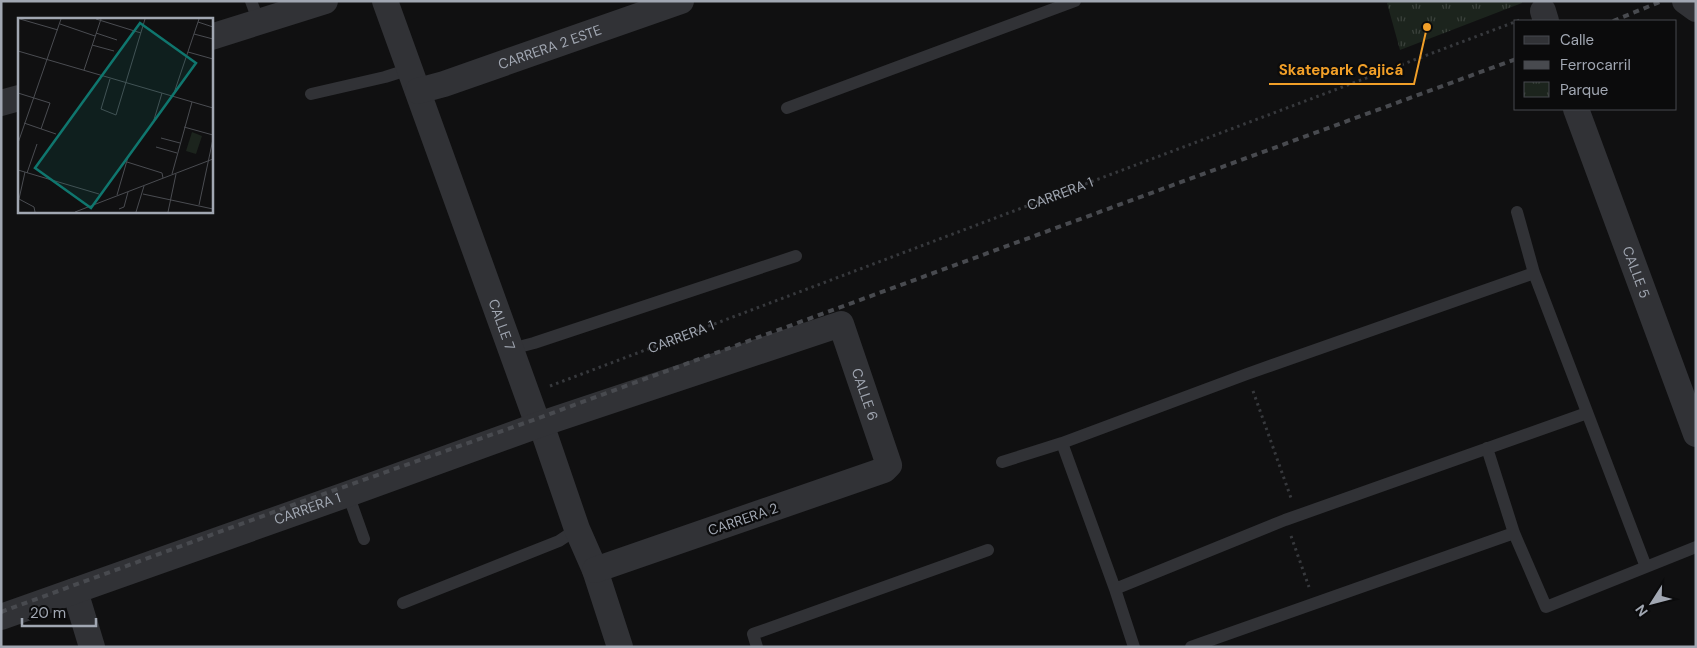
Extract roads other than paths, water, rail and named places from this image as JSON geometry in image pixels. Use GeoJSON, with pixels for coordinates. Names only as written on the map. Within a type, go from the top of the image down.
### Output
{"type":"FeatureCollection","features":[{"type":"Feature","properties":{"kind":"street"},"geometry":{"type":"LineString","coordinates":[[212,36],[255,12],[325,1]]}},
{"type":"Feature","properties":{"kind":"street","name":"CALLE 7"},"geometry":{"type":"LineString","coordinates":[[385,1],[536,419],[541,424],[577,529],[595,570],[620,647]]}},
{"type":"Feature","properties":{"kind":"street","name":"CARRERA 2 ESTE"},"geometry":{"type":"LineString","coordinates":[[414,80],[444,84],[681,1]]}},
{"type":"Feature","properties":{"kind":"street"},"geometry":{"type":"LineString","coordinates":[[1685,1],[1696,9]]}},
{"type":"Feature","properties":{"kind":"street"},"geometry":{"type":"LineString","coordinates":[[1,103],[18,98]]}},
{"type":"Feature","properties":{"kind":"street","name":"CALLE 5"},"geometry":{"type":"LineString","coordinates":[[1576,110],[1690,403],[1696,434]]}},
{"type":"Feature","properties":{"kind":"street","name":"CARRERA 1"},"geometry":{"type":"LineString","coordinates":[[1,616],[541,424],[841,324]]}},
{"type":"Feature","properties":{"kind":"street","name":"CALLE 6"},"geometry":{"type":"LineString","coordinates":[[841,324],[889,465]]}},
{"type":"Feature","properties":{"kind":"street","name":"CARRERA 2"},"geometry":{"type":"LineString","coordinates":[[595,570],[884,470],[889,465]]}},
{"type":"Feature","properties":{"kind":"street"},"geometry":{"type":"LineString","coordinates":[[75,591],[92,647]]}},
{"type":"Feature","properties":{"kind":"lane"},"geometry":{"type":"LineString","coordinates":[[787,108],[1075,1]]}},
{"type":"Feature","properties":{"kind":"lane"},"geometry":{"type":"LineString","coordinates":[[311,94],[385,77],[414,80]]}},
{"type":"Feature","properties":{"kind":"lane"},"geometry":{"type":"LineString","coordinates":[[1517,212],[1534,273],[1646,567]]}},
{"type":"Feature","properties":{"kind":"lane"},"geometry":{"type":"LineString","coordinates":[[511,348],[543,340],[796,256]]}},
{"type":"Feature","properties":{"kind":"lane"},"geometry":{"type":"LineString","coordinates":[[1002,462],[1062,443],[1246,374],[1534,273]]}},
{"type":"Feature","properties":{"kind":"lane"},"geometry":{"type":"LineString","coordinates":[[1115,589],[1297,515],[1587,413]]}},
{"type":"Feature","properties":{"kind":"lane"},"geometry":{"type":"LineString","coordinates":[[1062,443],[1134,647]]}},
{"type":"Feature","properties":{"kind":"lane"},"geometry":{"type":"LineString","coordinates":[[1487,448],[1514,533],[1546,607],[1696,547]]}},
{"type":"Feature","properties":{"kind":"lane"},"geometry":{"type":"LineString","coordinates":[[348,494],[364,539]]}},
{"type":"Feature","properties":{"kind":"lane"},"geometry":{"type":"LineString","coordinates":[[403,604],[559,541],[577,529]]}},
{"type":"Feature","properties":{"kind":"lane"},"geometry":{"type":"LineString","coordinates":[[1191,647],[1514,533]]}},
{"type":"Feature","properties":{"kind":"lane"},"geometry":{"type":"LineString","coordinates":[[756,647],[753,634],[988,550]]}},
{"type":"Feature","properties":{"kind":"railway"},"geometry":{"type":"LineString","coordinates":[[1615,20],[1662,1]]}},
{"type":"Feature","properties":{"kind":"railway"},"geometry":{"type":"LineString","coordinates":[[1,612],[301,502],[536,419],[1514,60]]}},
{"type":"Feature","properties":{"kind":"place","name":"Skatepark Cajicá"},"geometry":{"type":"Point","coordinates":[1427,27]}}]}
